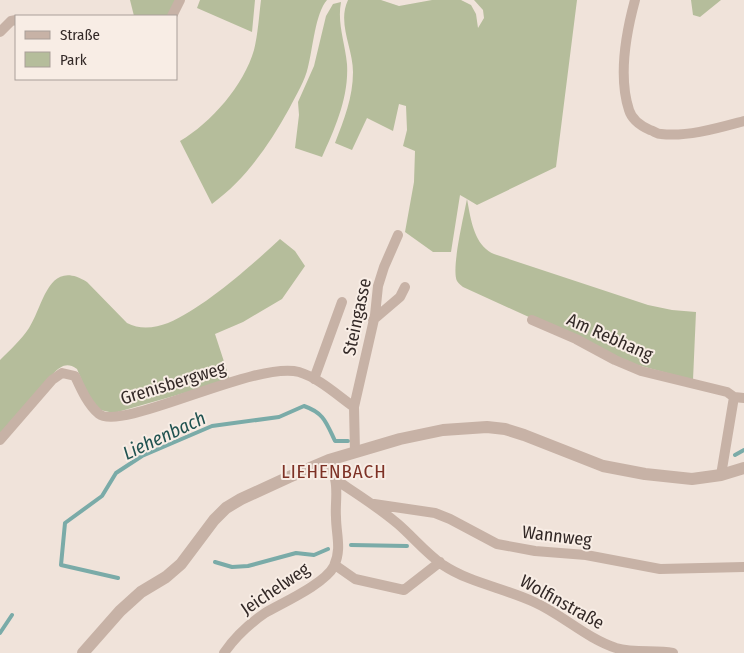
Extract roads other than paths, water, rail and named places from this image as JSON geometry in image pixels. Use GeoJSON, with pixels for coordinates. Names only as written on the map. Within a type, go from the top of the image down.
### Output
{"type":"FeatureCollection","features":[{"type":"Feature","properties":{"kind":"street"},"geometry":{"type":"LineString","coordinates":[[172,15],[180,0]]}},
{"type":"Feature","properties":{"kind":"street"},"geometry":{"type":"LineString","coordinates":[[635,0],[627,30],[624,71],[629,111],[639,124],[659,134],[678,134],[744,121]]}},
{"type":"Feature","properties":{"kind":"street"},"geometry":{"type":"LineString","coordinates":[[0,32],[11,21],[15,20]]}},
{"type":"Feature","properties":{"kind":"street","name":"Steingasse"},"geometry":{"type":"LineString","coordinates":[[354,407],[373,320],[378,286],[398,235]]}},
{"type":"Feature","properties":{"kind":"street"},"geometry":{"type":"LineString","coordinates":[[373,320],[400,296],[405,287]]}},
{"type":"Feature","properties":{"kind":"street"},"geometry":{"type":"LineString","coordinates":[[314,379],[342,302]]}},
{"type":"Feature","properties":{"kind":"street","name":"Am Rebhang"},"geometry":{"type":"LineString","coordinates":[[532,320],[641,371],[739,397],[721,475]]}},
{"type":"Feature","properties":{"kind":"street","name":"Grenisbergweg"},"geometry":{"type":"LineString","coordinates":[[0,440],[52,380],[62,373],[75,376],[85,398],[100,416],[113,418],[164,405],[262,373],[284,371],[298,372],[314,379],[354,407]]}},
{"type":"Feature","properties":{"kind":"street"},"geometry":{"type":"LineString","coordinates":[[354,407],[355,452]]}},
{"type":"Feature","properties":{"kind":"street"},"geometry":{"type":"LineString","coordinates":[[83,653],[120,611],[142,592],[166,577],[181,564],[214,520],[226,508],[289,476],[329,460],[400,439],[443,430],[487,427],[505,429],[524,435],[603,466],[645,474],[692,479],[721,475],[744,468]]}},
{"type":"Feature","properties":{"kind":"street","name":"Jeichelweg"},"geometry":{"type":"LineString","coordinates":[[224,653],[246,628],[265,613],[308,589],[335,565],[339,540],[336,519],[336,480],[329,460]]}},
{"type":"Feature","properties":{"kind":"street","name":"Wolfinstraße"},"geometry":{"type":"LineString","coordinates":[[336,480],[397,523],[440,562],[466,578],[508,591],[535,602],[562,617],[599,642],[619,649],[673,653]]}},
{"type":"Feature","properties":{"kind":"street","name":"Wannweg"},"geometry":{"type":"LineString","coordinates":[[372,504],[435,513],[497,544],[535,551],[586,555],[660,569],[744,567]]}},
{"type":"Feature","properties":{"kind":"street"},"geometry":{"type":"LineString","coordinates":[[335,565],[355,579],[404,590],[440,562]]}},
{"type":"Feature","properties":{"kind":"waterway","name":"Liehenbach"},"geometry":{"type":"LineString","coordinates":[[118,578],[61,565],[65,523],[102,496],[116,473],[142,456],[212,426],[279,417],[304,406],[316,412],[324,419],[335,441],[348,441]]}},
{"type":"Feature","properties":{"kind":"waterway","name":"Liehenbach"},"geometry":{"type":"LineString","coordinates":[[735,455],[744,450]]}},
{"type":"Feature","properties":{"kind":"waterway"},"geometry":{"type":"LineString","coordinates":[[351,545],[407,546]]}},
{"type":"Feature","properties":{"kind":"waterway"},"geometry":{"type":"LineString","coordinates":[[215,562],[232,567],[248,566],[296,553],[314,555],[328,549]]}},
{"type":"Feature","properties":{"kind":"waterway","name":"Liehenbach"},"geometry":{"type":"LineString","coordinates":[[0,633],[12,615]]}},
{"type":"Feature","properties":{"kind":"district","name":"LIEHENBACH"},"geometry":{"type":"Point","coordinates":[334,471]}}]}
